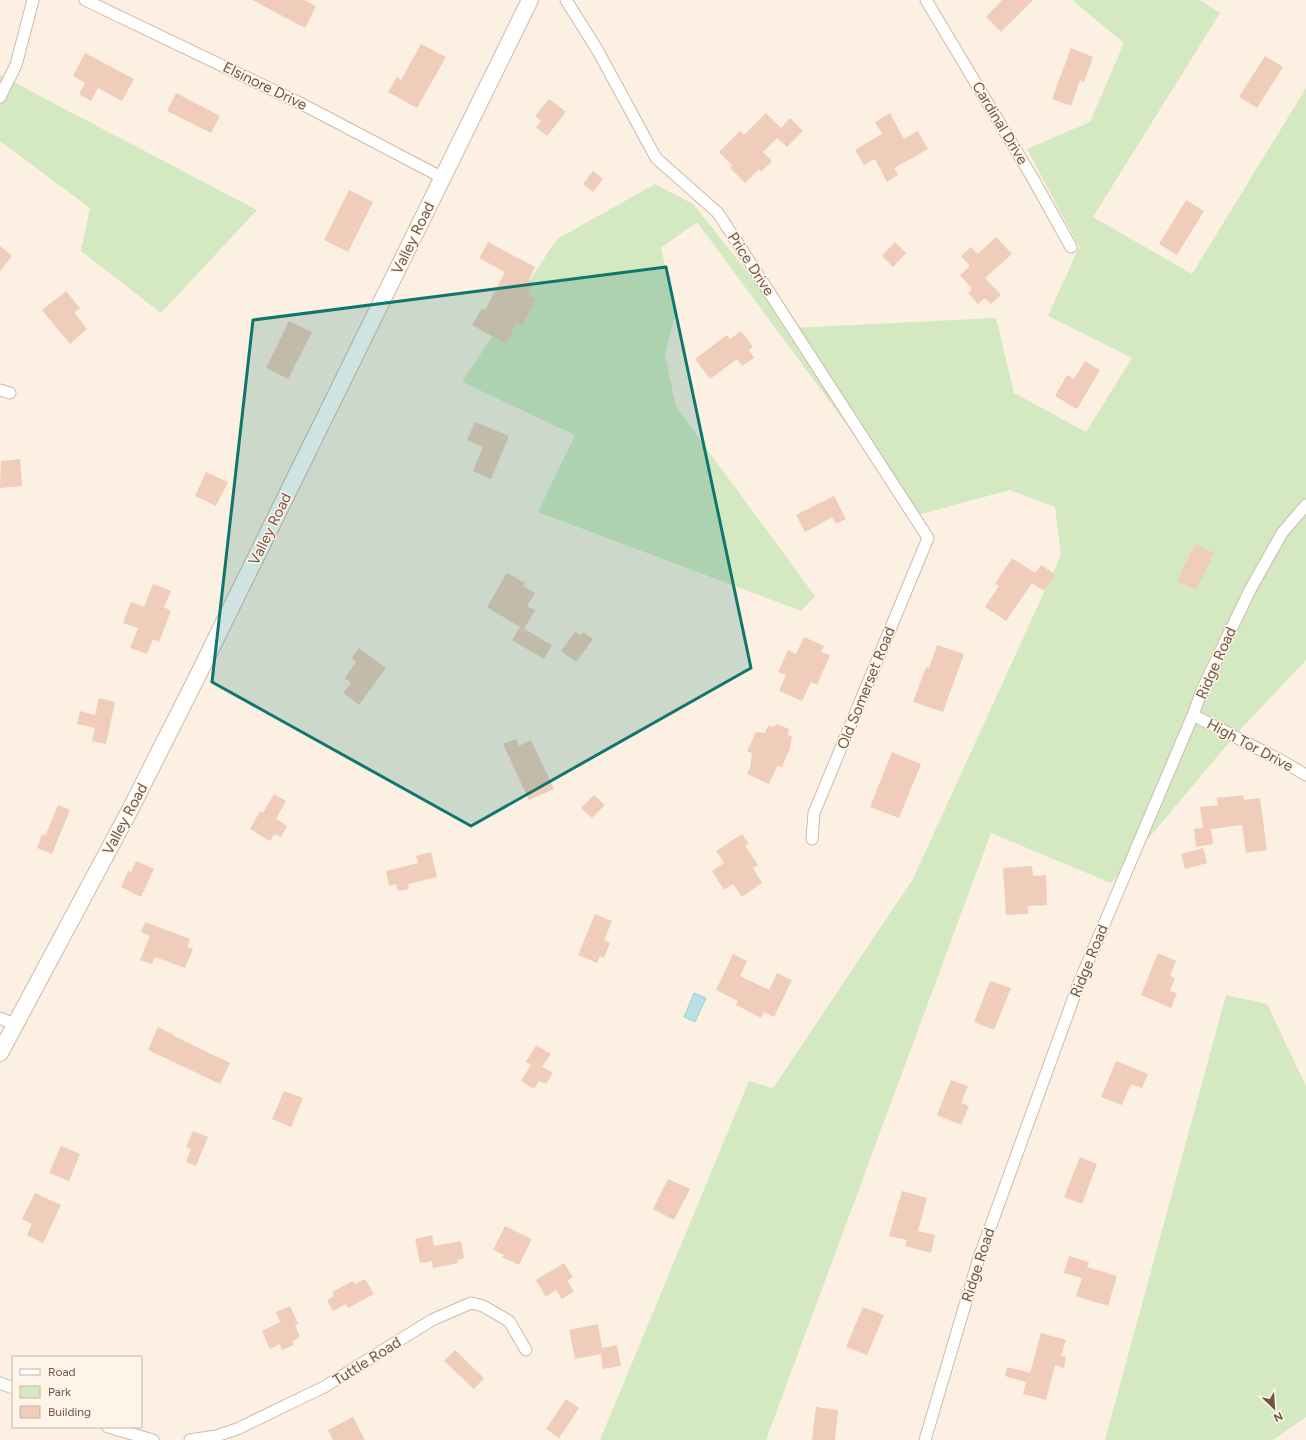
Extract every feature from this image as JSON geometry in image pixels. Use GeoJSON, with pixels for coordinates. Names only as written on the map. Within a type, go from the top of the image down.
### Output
{"type":"FeatureCollection","features":[{"type":"Feature","properties":{"kind":"main road","name":"Valley Road"},"geometry":{"type":"LineString","coordinates":[[0,1053],[130,808],[198,675],[530,0]]}},
{"type":"Feature","properties":{"kind":"street"},"geometry":{"type":"LineString","coordinates":[[0,98],[16,65],[33,0]]}},
{"type":"Feature","properties":{"kind":"street","name":"Elsinore Drive"},"geometry":{"type":"LineString","coordinates":[[86,0],[300,103],[443,178]]}},
{"type":"Feature","properties":{"kind":"street","name":"Price Drive"},"geometry":{"type":"LineString","coordinates":[[566,0],[598,51],[656,158],[718,213],[928,538]]}},
{"type":"Feature","properties":{"kind":"street","name":"Cardinal Drive"},"geometry":{"type":"LineString","coordinates":[[926,0],[1032,177],[1071,247]]}},
{"type":"Feature","properties":{"kind":"street","name":"Ridge Road"},"geometry":{"type":"LineString","coordinates":[[925,1440],[978,1260],[1079,983],[1193,715],[1202,690],[1250,590],[1282,533],[1306,505]]}},
{"type":"Feature","properties":{"kind":"street","name":"Old Somerset Road"},"geometry":{"type":"LineString","coordinates":[[812,840],[814,813],[928,538]]}},
{"type":"Feature","properties":{"kind":"street","name":"High Tor Drive"},"geometry":{"type":"LineString","coordinates":[[1193,715],[1306,775]]}},
{"type":"Feature","properties":{"kind":"street"},"geometry":{"type":"LineString","coordinates":[[0,1018],[16,1025]]}},
{"type":"Feature","properties":{"kind":"street","name":"Tuttle Road"},"geometry":{"type":"LineString","coordinates":[[190,1440],[216,1436],[237,1429],[324,1387],[432,1320],[471,1303],[483,1306],[509,1321],[526,1350]]}},
{"type":"Feature","properties":{"kind":"street"},"geometry":{"type":"LineString","coordinates":[[0,1382],[12,1388]]}},
{"type":"Feature","properties":{"kind":"street"},"geometry":{"type":"LineString","coordinates":[[111,1428],[153,1440]]}},
{"type":"Feature","properties":{"kind":"highlighted area"},"geometry":{"type":"Polygon","coordinates":[[[666,267],[751,668],[471,826],[212,682],[253,320],[666,267]]]}},
{"type":"Feature","properties":{"kind":"green space"},"geometry":{"type":"Polygon","coordinates":[[[1072,0],[1200,0],[1220,13],[1093,217],[1192,274],[1306,88],[1306,660],[1237,733],[1111,883],[991,833],[766,1440],[600,1440],[749,1081],[773,1088],[913,879],[1061,555],[1055,507],[1010,490],[914,516],[697,222],[661,248],[676,312],[665,354],[676,407],[815,596],[801,611],[538,512],[575,435],[462,382],[557,239],[655,184],[693,204],[792,328],[996,318],[1014,393],[1086,432],[1132,358],[1048,316],[1079,247],[1027,149],[1090,122],[1124,43],[1072,0]]]}},
{"type":"Feature","properties":{"kind":"green space"},"geometry":{"type":"Polygon","coordinates":[[[0,75],[257,210],[161,313],[81,251],[90,208],[0,141],[0,75]]]}},
{"type":"Feature","properties":{"kind":"green space"},"geometry":{"type":"Polygon","coordinates":[[[1226,995],[1267,1004],[1306,1086],[1306,1417],[1273,1440],[1105,1440],[1226,995]]]}},
{"type":"Feature","properties":{"kind":"water"},"geometry":{"type":"Polygon","coordinates":[[[694,993],[706,998],[695,1022],[684,1017],[694,993]]]}},
{"type":"Feature","properties":{"kind":"building"},"geometry":{"type":"Polygon","coordinates":[[[252,0],[304,0],[316,6],[305,28],[252,0]]]}},
{"type":"Feature","properties":{"kind":"building"},"geometry":{"type":"Polygon","coordinates":[[[1002,0],[1033,0],[1001,32],[986,17],[1002,0]]]}},
{"type":"Feature","properties":{"kind":"building"},"geometry":{"type":"Polygon","coordinates":[[[421,44],[446,57],[417,108],[388,92],[397,77],[401,80],[421,44]]]}},
{"type":"Feature","properties":{"kind":"building"},"geometry":{"type":"Polygon","coordinates":[[[1071,48],[1093,57],[1084,82],[1080,80],[1071,106],[1052,99],[1071,48]]]}},
{"type":"Feature","properties":{"kind":"building"},"geometry":{"type":"Polygon","coordinates":[[[85,53],[134,79],[122,101],[98,88],[91,101],[79,94],[85,83],[73,76],[85,53]]]}},
{"type":"Feature","properties":{"kind":"building"},"geometry":{"type":"Polygon","coordinates":[[[1265,56],[1283,67],[1257,108],[1239,97],[1265,56]]]}},
{"type":"Feature","properties":{"kind":"building"},"geometry":{"type":"Polygon","coordinates":[[[176,93],[220,116],[211,133],[167,111],[176,93]]]}},
{"type":"Feature","properties":{"kind":"building"},"geometry":{"type":"Polygon","coordinates":[[[549,99],[566,112],[547,136],[536,127],[541,121],[535,116],[549,99]]]}},
{"type":"Feature","properties":{"kind":"building"},"geometry":{"type":"Polygon","coordinates":[[[766,113],[781,128],[790,118],[803,131],[787,147],[777,138],[763,152],[772,161],[761,172],[759,169],[745,183],[730,168],[732,165],[719,152],[740,131],[744,135],[766,113]]]}},
{"type":"Feature","properties":{"kind":"building"},"geometry":{"type":"Polygon","coordinates":[[[890,113],[904,139],[918,131],[928,149],[894,168],[898,175],[887,182],[875,159],[864,165],[855,150],[882,134],[875,122],[890,113]]]}},
{"type":"Feature","properties":{"kind":"building"},"geometry":{"type":"Polygon","coordinates":[[[593,171],[603,179],[593,192],[583,184],[593,171]]]}},
{"type":"Feature","properties":{"kind":"building"},"geometry":{"type":"Polygon","coordinates":[[[349,190],[373,202],[348,252],[324,240],[349,190]]]}},
{"type":"Feature","properties":{"kind":"building"},"geometry":{"type":"Polygon","coordinates":[[[1186,200],[1204,211],[1177,255],[1159,244],[1186,200]]]}},
{"type":"Feature","properties":{"kind":"building"},"geometry":{"type":"Polygon","coordinates":[[[996,237],[1012,254],[985,278],[1001,295],[991,304],[985,298],[978,304],[968,293],[972,289],[960,275],[970,266],[961,256],[971,247],[978,254],[996,237]]]}},
{"type":"Feature","properties":{"kind":"building"},"geometry":{"type":"Polygon","coordinates":[[[488,242],[535,267],[529,280],[534,282],[527,294],[536,299],[521,327],[516,324],[506,344],[472,325],[482,308],[485,310],[505,272],[479,258],[488,242]]]}},
{"type":"Feature","properties":{"kind":"building"},"geometry":{"type":"Polygon","coordinates":[[[895,242],[906,253],[893,267],[882,256],[895,242]]]}},
{"type":"Feature","properties":{"kind":"building"},"geometry":{"type":"Polygon","coordinates":[[[0,246],[12,256],[0,271],[0,246]]]}},
{"type":"Feature","properties":{"kind":"building"},"geometry":{"type":"Polygon","coordinates":[[[66,291],[80,308],[74,312],[87,329],[70,344],[42,310],[66,291]]]}},
{"type":"Feature","properties":{"kind":"building"},"geometry":{"type":"Polygon","coordinates":[[[289,321],[312,332],[288,379],[266,368],[289,321]]]}},
{"type":"Feature","properties":{"kind":"building"},"geometry":{"type":"Polygon","coordinates":[[[741,331],[753,347],[749,350],[754,358],[742,366],[737,359],[710,379],[695,359],[727,335],[730,339],[741,331]]]}},
{"type":"Feature","properties":{"kind":"building"},"geometry":{"type":"Polygon","coordinates":[[[1085,361],[1100,370],[1077,409],[1055,396],[1067,375],[1074,379],[1085,361]]]}},
{"type":"Feature","properties":{"kind":"building"},"geometry":{"type":"Polygon","coordinates":[[[475,422],[509,436],[491,479],[473,471],[483,447],[467,440],[475,422]]]}},
{"type":"Feature","properties":{"kind":"building"},"geometry":{"type":"Polygon","coordinates":[[[20,459],[22,486],[0,488],[1,461],[20,459]]]}},
{"type":"Feature","properties":{"kind":"building"},"geometry":{"type":"Polygon","coordinates":[[[206,472],[228,482],[216,506],[195,496],[206,472]]]}},
{"type":"Feature","properties":{"kind":"building"},"geometry":{"type":"Polygon","coordinates":[[[834,496],[846,519],[836,524],[832,517],[805,532],[796,515],[834,496]]]}},
{"type":"Feature","properties":{"kind":"building"},"geometry":{"type":"Polygon","coordinates":[[[1195,544],[1214,553],[1196,590],[1177,581],[1195,544]]]}},
{"type":"Feature","properties":{"kind":"building"},"geometry":{"type":"Polygon","coordinates":[[[1012,558],[1035,573],[1041,565],[1055,574],[1044,591],[1032,583],[1006,621],[985,607],[999,586],[995,584],[1012,558]]]}},
{"type":"Feature","properties":{"kind":"building"},"geometry":{"type":"Polygon","coordinates":[[[507,573],[525,583],[523,586],[535,593],[527,606],[535,610],[524,629],[552,645],[544,659],[512,640],[520,627],[487,607],[507,573]]]}},
{"type":"Feature","properties":{"kind":"building"},"geometry":{"type":"Polygon","coordinates":[[[153,584],[171,591],[164,607],[171,611],[159,642],[153,639],[147,654],[130,648],[138,628],[123,623],[131,602],[144,607],[153,584]]]}},
{"type":"Feature","properties":{"kind":"building"},"geometry":{"type":"Polygon","coordinates":[[[575,632],[581,635],[583,632],[593,639],[576,662],[561,651],[575,632]]]}},
{"type":"Feature","properties":{"kind":"building"},"geometry":{"type":"Polygon","coordinates":[[[804,637],[824,646],[821,652],[830,655],[817,685],[811,682],[802,701],[779,691],[786,675],[778,672],[788,650],[796,654],[804,637]]]}},
{"type":"Feature","properties":{"kind":"building"},"geometry":{"type":"Polygon","coordinates":[[[937,645],[964,654],[943,712],[913,702],[926,667],[929,668],[937,645]]]}},
{"type":"Feature","properties":{"kind":"building"},"geometry":{"type":"Polygon","coordinates":[[[359,648],[386,668],[359,705],[343,693],[351,683],[345,678],[356,662],[352,658],[359,648]]]}},
{"type":"Feature","properties":{"kind":"building"},"geometry":{"type":"Polygon","coordinates":[[[99,698],[115,702],[106,744],[92,741],[95,728],[77,724],[80,711],[95,715],[99,698]]]}},
{"type":"Feature","properties":{"kind":"building"},"geometry":{"type":"Polygon","coordinates":[[[776,724],[789,729],[788,735],[792,737],[790,748],[782,767],[777,766],[769,784],[747,774],[750,768],[752,753],[747,751],[756,732],[765,733],[768,726],[774,727],[776,724]]]}},
{"type":"Feature","properties":{"kind":"building"},"geometry":{"type":"Polygon","coordinates":[[[516,739],[519,746],[531,740],[554,789],[529,800],[503,744],[516,739]]]}},
{"type":"Feature","properties":{"kind":"building"},"geometry":{"type":"Polygon","coordinates":[[[892,752],[921,764],[899,818],[870,807],[892,752]]]}},
{"type":"Feature","properties":{"kind":"building"},"geometry":{"type":"Polygon","coordinates":[[[274,794],[286,801],[276,819],[287,826],[281,837],[275,834],[270,841],[250,829],[260,811],[263,813],[274,794]]]}},
{"type":"Feature","properties":{"kind":"building"},"geometry":{"type":"Polygon","coordinates":[[[594,795],[605,805],[592,818],[581,808],[594,795]]]}},
{"type":"Feature","properties":{"kind":"building"},"geometry":{"type":"Polygon","coordinates":[[[1243,795],[1244,800],[1260,798],[1267,850],[1246,853],[1242,825],[1211,829],[1213,844],[1196,847],[1194,829],[1203,828],[1200,807],[1218,805],[1217,798],[1243,795]]]}},
{"type":"Feature","properties":{"kind":"building"},"geometry":{"type":"Polygon","coordinates":[[[58,805],[70,810],[52,854],[37,848],[42,834],[45,836],[58,805]]]}},
{"type":"Feature","properties":{"kind":"building"},"geometry":{"type":"Polygon","coordinates":[[[742,834],[749,844],[745,846],[758,865],[753,868],[762,883],[742,897],[733,884],[724,890],[712,871],[724,863],[716,851],[742,834]]]}},
{"type":"Feature","properties":{"kind":"building"},"geometry":{"type":"Polygon","coordinates":[[[1203,848],[1207,863],[1185,869],[1181,854],[1203,848]]]}},
{"type":"Feature","properties":{"kind":"building"},"geometry":{"type":"Polygon","coordinates":[[[431,852],[437,877],[408,884],[409,889],[398,891],[396,884],[389,886],[386,871],[418,863],[416,856],[431,852]]]}},
{"type":"Feature","properties":{"kind":"building"},"geometry":{"type":"Polygon","coordinates":[[[136,861],[154,869],[141,897],[121,887],[128,871],[131,872],[136,861]]]}},
{"type":"Feature","properties":{"kind":"building"},"geometry":{"type":"Polygon","coordinates":[[[1032,866],[1033,876],[1046,875],[1047,905],[1028,906],[1028,914],[1006,915],[1003,868],[1032,866]]]}},
{"type":"Feature","properties":{"kind":"building"},"geometry":{"type":"Polygon","coordinates":[[[595,914],[612,921],[604,940],[610,943],[604,958],[600,956],[597,963],[578,955],[595,914]]]}},
{"type":"Feature","properties":{"kind":"building"},"geometry":{"type":"Polygon","coordinates":[[[145,922],[190,939],[187,947],[193,949],[185,968],[155,957],[152,964],[140,960],[150,936],[141,932],[145,922]]]}},
{"type":"Feature","properties":{"kind":"building"},"geometry":{"type":"Polygon","coordinates":[[[1158,953],[1176,961],[1170,976],[1175,978],[1170,991],[1177,993],[1171,1008],[1141,995],[1158,953]]]}},
{"type":"Feature","properties":{"kind":"building"},"geometry":{"type":"Polygon","coordinates":[[[733,954],[747,961],[740,976],[769,990],[777,973],[792,980],[774,1017],[764,1012],[761,1018],[736,1005],[738,1001],[716,990],[733,954]]]}},
{"type":"Feature","properties":{"kind":"building"},"geometry":{"type":"Polygon","coordinates":[[[990,981],[1011,988],[994,1030],[974,1022],[990,981]]]}},
{"type":"Feature","properties":{"kind":"building"},"geometry":{"type":"Polygon","coordinates":[[[158,1027],[230,1063],[220,1084],[148,1050],[158,1027]]]}},
{"type":"Feature","properties":{"kind":"building"},"geometry":{"type":"Polygon","coordinates":[[[536,1045],[551,1054],[542,1067],[553,1073],[546,1084],[539,1081],[534,1089],[521,1081],[531,1065],[526,1062],[536,1045]]]}},
{"type":"Feature","properties":{"kind":"building"},"geometry":{"type":"Polygon","coordinates":[[[1116,1061],[1148,1074],[1142,1088],[1131,1084],[1122,1105],[1101,1097],[1116,1061]]]}},
{"type":"Feature","properties":{"kind":"building"},"geometry":{"type":"Polygon","coordinates":[[[951,1080],[968,1086],[961,1103],[969,1106],[961,1125],[937,1115],[951,1080]]]}},
{"type":"Feature","properties":{"kind":"building"},"geometry":{"type":"Polygon","coordinates":[[[284,1091],[303,1098],[291,1127],[272,1119],[284,1091]]]}},
{"type":"Feature","properties":{"kind":"building"},"geometry":{"type":"Polygon","coordinates":[[[193,1131],[208,1137],[196,1166],[186,1162],[191,1149],[186,1147],[193,1131]]]}},
{"type":"Feature","properties":{"kind":"building"},"geometry":{"type":"Polygon","coordinates":[[[61,1146],[80,1154],[69,1181],[49,1173],[61,1146]]]}},
{"type":"Feature","properties":{"kind":"building"},"geometry":{"type":"Polygon","coordinates":[[[1080,1157],[1097,1164],[1082,1204],[1064,1197],[1080,1157]]]}},
{"type":"Feature","properties":{"kind":"building"},"geometry":{"type":"Polygon","coordinates":[[[668,1179],[690,1189],[674,1220],[653,1209],[668,1179]]]}},
{"type":"Feature","properties":{"kind":"building"},"geometry":{"type":"Polygon","coordinates":[[[902,1191],[927,1198],[918,1231],[935,1235],[931,1253],[905,1246],[907,1240],[889,1236],[902,1191]]]}},
{"type":"Feature","properties":{"kind":"building"},"geometry":{"type":"Polygon","coordinates":[[[35,1193],[61,1205],[43,1243],[27,1235],[32,1224],[22,1219],[35,1193]]]}},
{"type":"Feature","properties":{"kind":"building"},"geometry":{"type":"Polygon","coordinates":[[[505,1226],[532,1239],[519,1265],[502,1257],[504,1255],[493,1250],[505,1226]]]}},
{"type":"Feature","properties":{"kind":"building"},"geometry":{"type":"Polygon","coordinates":[[[432,1235],[434,1246],[461,1241],[464,1258],[457,1260],[458,1263],[433,1268],[432,1261],[420,1263],[415,1239],[432,1235]]]}},
{"type":"Feature","properties":{"kind":"building"},"geometry":{"type":"Polygon","coordinates":[[[1069,1256],[1089,1262],[1087,1267],[1117,1276],[1108,1306],[1076,1296],[1082,1278],[1064,1273],[1069,1256]]]}},
{"type":"Feature","properties":{"kind":"building"},"geometry":{"type":"Polygon","coordinates":[[[564,1263],[573,1277],[567,1281],[574,1291],[562,1299],[556,1290],[546,1297],[536,1280],[564,1263]]]}},
{"type":"Feature","properties":{"kind":"building"},"geometry":{"type":"Polygon","coordinates":[[[365,1279],[374,1294],[348,1308],[346,1304],[333,1311],[327,1300],[334,1296],[332,1292],[353,1281],[355,1284],[365,1279]]]}},
{"type":"Feature","properties":{"kind":"building"},"geometry":{"type":"Polygon","coordinates":[[[290,1306],[298,1324],[295,1325],[300,1337],[292,1341],[294,1345],[282,1350],[280,1344],[270,1349],[262,1331],[280,1322],[276,1312],[290,1306]]]}},
{"type":"Feature","properties":{"kind":"building"},"geometry":{"type":"Polygon","coordinates":[[[863,1307],[884,1315],[867,1355],[846,1347],[863,1307]]]}},
{"type":"Feature","properties":{"kind":"building"},"geometry":{"type":"Polygon","coordinates":[[[598,1324],[602,1348],[617,1345],[621,1366],[603,1369],[601,1354],[575,1359],[569,1330],[598,1324]]]}},
{"type":"Feature","properties":{"kind":"building"},"geometry":{"type":"Polygon","coordinates":[[[1041,1333],[1066,1340],[1061,1356],[1066,1357],[1064,1368],[1055,1365],[1046,1400],[1023,1394],[1026,1382],[1005,1376],[1007,1367],[1030,1373],[1041,1333]]]}},
{"type":"Feature","properties":{"kind":"building"},"geometry":{"type":"Polygon","coordinates":[[[455,1350],[484,1378],[474,1389],[444,1361],[455,1350]]]}},
{"type":"Feature","properties":{"kind":"building"},"geometry":{"type":"Polygon","coordinates":[[[566,1399],[579,1408],[559,1438],[546,1429],[566,1399]]]}},
{"type":"Feature","properties":{"kind":"building"},"geometry":{"type":"Polygon","coordinates":[[[816,1407],[838,1410],[835,1440],[812,1440],[816,1407]]]}},
{"type":"Feature","properties":{"kind":"building"},"geometry":{"type":"Polygon","coordinates":[[[353,1417],[365,1440],[333,1440],[328,1430],[353,1417]]]}}]}
